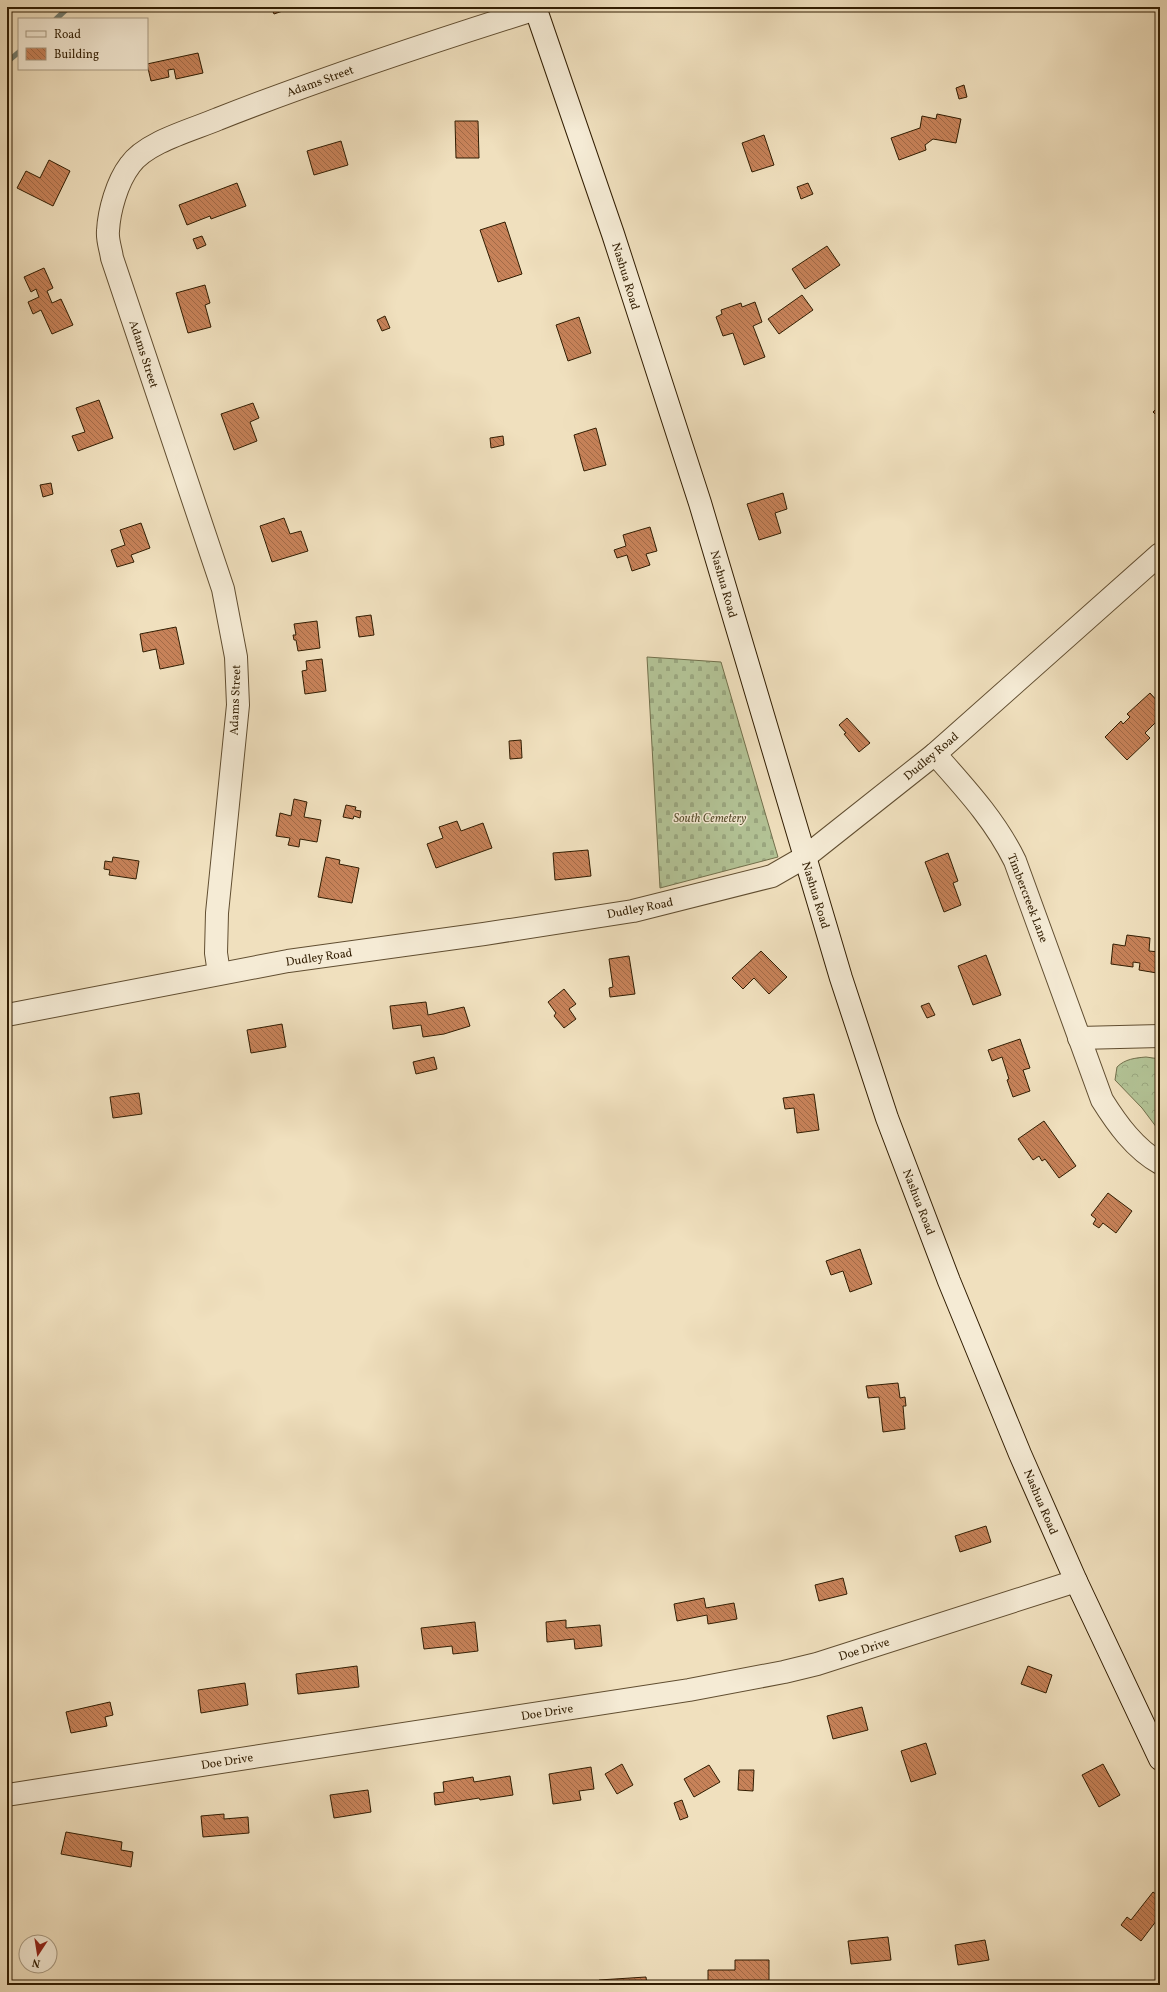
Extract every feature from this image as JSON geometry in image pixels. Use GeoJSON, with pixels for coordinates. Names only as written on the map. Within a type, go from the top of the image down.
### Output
{"type":"FeatureCollection","features":[{"type":"Feature","properties":{"kind":"street","name":"Nashua Road"},"geometry":{"type":"LineString","coordinates":[[535,8],[613,234],[700,503],[862,1046],[918,1201],[982,1362],[1076,1581],[1160,1760]]}},
{"type":"Feature","properties":{"kind":"street","name":"Adams Street"},"geometry":{"type":"LineString","coordinates":[[219,974],[216,953],[217,913],[238,705],[236,657],[223,589],[112,258],[108,232],[111,211],[120,184],[130,165],[145,152],[165,141],[261,102],[422,45],[535,8]]}},
{"type":"Feature","properties":{"kind":"street","name":"Dudley Road"},"geometry":{"type":"LineString","coordinates":[[7,1015],[288,961],[484,934],[633,911],[757,881],[787,869],[805,857],[935,754],[1160,554]]}},
{"type":"Feature","properties":{"kind":"street","name":"Timbercreek Lane"},"geometry":{"type":"LineString","coordinates":[[935,754],[988,815],[1010,850],[1102,1100],[1114,1120],[1142,1150],[1160,1163]]}},
{"type":"Feature","properties":{"kind":"street"},"geometry":{"type":"LineString","coordinates":[[1079,1038],[1160,1036]]}},
{"type":"Feature","properties":{"kind":"street","name":"Doe Drive"},"geometry":{"type":"LineString","coordinates":[[7,1795],[689,1690],[756,1678],[817,1664],[1076,1581]]}},
{"type":"Feature","properties":{"kind":"green space","name":"South Cemetery"},"geometry":{"type":"Polygon","coordinates":[[[647,657],[721,662],[778,857],[660,888],[647,657]]]}},
{"type":"Feature","properties":{"kind":"green space"},"geometry":{"type":"Polygon","coordinates":[[[1146,1057],[1160,1059],[1160,1132],[1142,1108],[1115,1080],[1117,1067],[1120,1064],[1130,1059],[1146,1057]]]}},
{"type":"Feature","properties":{"kind":"building"},"geometry":{"type":"Polygon","coordinates":[[[271,7],[294,7],[274,14],[271,7]]]}},
{"type":"Feature","properties":{"kind":"building"},"geometry":{"type":"Polygon","coordinates":[[[378,7],[392,7],[379,11],[378,7]]]}},
{"type":"Feature","properties":{"kind":"building"},"geometry":{"type":"Polygon","coordinates":[[[198,53],[203,73],[176,79],[174,69],[168,70],[169,77],[151,81],[148,64],[198,53]]]}},
{"type":"Feature","properties":{"kind":"building"},"geometry":{"type":"Polygon","coordinates":[[[964,85],[967,97],[959,99],[956,88],[964,85]]]}},
{"type":"Feature","properties":{"kind":"building"},"geometry":{"type":"Polygon","coordinates":[[[937,114],[961,119],[956,143],[933,139],[925,145],[926,150],[899,160],[891,138],[920,128],[922,116],[936,119],[937,114]]]}},
{"type":"Feature","properties":{"kind":"building"},"geometry":{"type":"Polygon","coordinates":[[[455,121],[478,121],[479,158],[456,158],[455,121]]]}},
{"type":"Feature","properties":{"kind":"building"},"geometry":{"type":"Polygon","coordinates":[[[764,135],[774,165],[752,172],[742,143],[764,135]]]}},
{"type":"Feature","properties":{"kind":"building"},"geometry":{"type":"Polygon","coordinates":[[[341,141],[348,165],[314,175],[307,151],[341,141]]]}},
{"type":"Feature","properties":{"kind":"building"},"geometry":{"type":"Polygon","coordinates":[[[49,160],[70,171],[53,206],[17,188],[26,171],[40,178],[49,160]]]}},
{"type":"Feature","properties":{"kind":"building"},"geometry":{"type":"Polygon","coordinates":[[[237,183],[246,206],[211,219],[210,216],[187,225],[179,205],[237,183]]]}},
{"type":"Feature","properties":{"kind":"building"},"geometry":{"type":"Polygon","coordinates":[[[808,183],[813,194],[801,199],[797,187],[808,183]]]}},
{"type":"Feature","properties":{"kind":"building"},"geometry":{"type":"Polygon","coordinates":[[[505,222],[522,274],[498,282],[480,230],[505,222]]]}},
{"type":"Feature","properties":{"kind":"building"},"geometry":{"type":"Polygon","coordinates":[[[202,236],[206,245],[197,249],[193,239],[202,236]]]}},
{"type":"Feature","properties":{"kind":"building"},"geometry":{"type":"Polygon","coordinates":[[[827,246],[840,265],[805,289],[792,269],[827,246]]]}},
{"type":"Feature","properties":{"kind":"building"},"geometry":{"type":"Polygon","coordinates":[[[44,268],[53,288],[47,291],[52,303],[61,299],[73,325],[52,334],[41,310],[33,314],[28,302],[39,297],[36,289],[31,292],[24,277],[44,268]]]}},
{"type":"Feature","properties":{"kind":"building"},"geometry":{"type":"Polygon","coordinates":[[[205,285],[210,303],[205,305],[211,327],[188,333],[176,293],[205,285]]]}},
{"type":"Feature","properties":{"kind":"building"},"geometry":{"type":"Polygon","coordinates":[[[802,295],[813,310],[779,334],[768,319],[802,295]]]}},
{"type":"Feature","properties":{"kind":"building"},"geometry":{"type":"Polygon","coordinates":[[[755,302],[762,322],[753,326],[765,357],[744,365],[733,333],[723,336],[716,317],[722,314],[721,310],[741,303],[742,307],[755,302]]]}},
{"type":"Feature","properties":{"kind":"building"},"geometry":{"type":"Polygon","coordinates":[[[385,316],[390,328],[382,331],[377,320],[385,316]]]}},
{"type":"Feature","properties":{"kind":"building"},"geometry":{"type":"Polygon","coordinates":[[[579,317],[591,353],[568,361],[556,325],[579,317]]]}},
{"type":"Feature","properties":{"kind":"building"},"geometry":{"type":"Polygon","coordinates":[[[99,400],[113,438],[78,451],[72,436],[85,432],[76,408],[99,400]]]}},
{"type":"Feature","properties":{"kind":"building"},"geometry":{"type":"Polygon","coordinates":[[[253,403],[259,418],[250,422],[257,441],[234,450],[221,414],[253,403]]]}},
{"type":"Feature","properties":{"kind":"building"},"geometry":{"type":"Polygon","coordinates":[[[1160,405],[1160,419],[1153,412],[1160,405]]]}},
{"type":"Feature","properties":{"kind":"building"},"geometry":{"type":"Polygon","coordinates":[[[596,428],[606,465],[584,471],[574,435],[596,428]]]}},
{"type":"Feature","properties":{"kind":"building"},"geometry":{"type":"Polygon","coordinates":[[[503,436],[504,445],[491,448],[490,438],[503,436]]]}},
{"type":"Feature","properties":{"kind":"building"},"geometry":{"type":"Polygon","coordinates":[[[51,483],[53,494],[43,497],[40,485],[51,483]]]}},
{"type":"Feature","properties":{"kind":"building"},"geometry":{"type":"Polygon","coordinates":[[[783,493],[787,509],[775,513],[781,533],[759,540],[747,504],[783,493]]]}},
{"type":"Feature","properties":{"kind":"building"},"geometry":{"type":"Polygon","coordinates":[[[284,518],[290,534],[301,531],[308,551],[272,562],[260,526],[284,518]]]}},
{"type":"Feature","properties":{"kind":"building"},"geometry":{"type":"Polygon","coordinates":[[[141,523],[150,548],[131,555],[134,562],[117,567],[111,550],[125,545],[120,530],[141,523]]]}},
{"type":"Feature","properties":{"kind":"building"},"geometry":{"type":"Polygon","coordinates":[[[650,527],[657,551],[646,554],[650,565],[632,571],[627,555],[617,558],[614,550],[626,546],[623,535],[650,527]]]}},
{"type":"Feature","properties":{"kind":"building"},"geometry":{"type":"Polygon","coordinates":[[[371,615],[374,635],[359,637],[356,617],[371,615]]]}},
{"type":"Feature","properties":{"kind":"building"},"geometry":{"type":"Polygon","coordinates":[[[317,621],[320,648],[298,651],[296,640],[294,640],[293,635],[296,635],[294,624],[317,621]]]}},
{"type":"Feature","properties":{"kind":"building"},"geometry":{"type":"Polygon","coordinates":[[[176,627],[184,664],[160,669],[156,649],[143,652],[140,634],[176,627]]]}},
{"type":"Feature","properties":{"kind":"building"},"geometry":{"type":"Polygon","coordinates":[[[322,659],[326,691],[305,694],[302,671],[307,670],[306,661],[322,659]]]}},
{"type":"Feature","properties":{"kind":"building"},"geometry":{"type":"Polygon","coordinates":[[[1150,693],[1160,704],[1160,718],[1145,733],[1150,738],[1127,760],[1105,737],[1121,721],[1123,724],[1130,717],[1127,714],[1150,693]]]}},
{"type":"Feature","properties":{"kind":"building"},"geometry":{"type":"Polygon","coordinates":[[[847,718],[870,743],[859,752],[844,734],[846,733],[839,725],[847,718]]]}},
{"type":"Feature","properties":{"kind":"building"},"geometry":{"type":"Polygon","coordinates":[[[521,740],[522,758],[510,759],[509,741],[521,740]]]}},
{"type":"Feature","properties":{"kind":"building"},"geometry":{"type":"Polygon","coordinates":[[[294,799],[307,802],[304,817],[321,820],[317,842],[300,839],[299,847],[288,845],[290,838],[276,836],[280,813],[291,816],[294,799]]]}},
{"type":"Feature","properties":{"kind":"building"},"geometry":{"type":"Polygon","coordinates":[[[346,805],[356,807],[355,810],[361,811],[360,818],[354,816],[353,819],[343,817],[346,805]]]}},
{"type":"Feature","properties":{"kind":"building"},"geometry":{"type":"Polygon","coordinates":[[[457,821],[461,831],[483,823],[492,848],[436,868],[427,844],[443,838],[439,827],[457,821]]]}},
{"type":"Feature","properties":{"kind":"building"},"geometry":{"type":"Polygon","coordinates":[[[588,850],[591,876],[555,880],[553,853],[588,850]]]}},
{"type":"Feature","properties":{"kind":"building"},"geometry":{"type":"Polygon","coordinates":[[[948,853],[958,881],[953,883],[961,905],[944,912],[925,862],[948,853]]]}},
{"type":"Feature","properties":{"kind":"building"},"geometry":{"type":"Polygon","coordinates":[[[113,857],[139,861],[136,879],[109,875],[110,870],[104,869],[105,861],[112,862],[113,857]]]}},
{"type":"Feature","properties":{"kind":"building"},"geometry":{"type":"Polygon","coordinates":[[[326,857],[340,860],[339,864],[359,868],[352,903],[318,897],[326,857]]]}},
{"type":"Feature","properties":{"kind":"building"},"geometry":{"type":"Polygon","coordinates":[[[1127,935],[1150,938],[1149,951],[1159,952],[1157,973],[1139,970],[1140,963],[1133,962],[1133,967],[1111,964],[1113,944],[1125,946],[1127,935]]]}},
{"type":"Feature","properties":{"kind":"building"},"geometry":{"type":"Polygon","coordinates":[[[761,951],[787,977],[769,994],[754,978],[743,989],[732,978],[761,951]]]}},
{"type":"Feature","properties":{"kind":"building"},"geometry":{"type":"Polygon","coordinates":[[[986,955],[1001,995],[973,1005],[958,966],[986,955]]]}},
{"type":"Feature","properties":{"kind":"building"},"geometry":{"type":"Polygon","coordinates":[[[629,956],[635,994],[610,997],[609,988],[613,987],[609,959],[629,956]]]}},
{"type":"Feature","properties":{"kind":"building"},"geometry":{"type":"Polygon","coordinates":[[[564,989],[576,1004],[569,1009],[576,1019],[564,1028],[554,1016],[556,1013],[548,1002],[564,989]]]}},
{"type":"Feature","properties":{"kind":"building"},"geometry":{"type":"Polygon","coordinates":[[[426,1002],[428,1015],[464,1007],[470,1026],[444,1034],[423,1037],[421,1025],[393,1029],[390,1006],[426,1002]]]}},
{"type":"Feature","properties":{"kind":"building"},"geometry":{"type":"Polygon","coordinates":[[[929,1003],[935,1015],[927,1018],[921,1006],[929,1003]]]}},
{"type":"Feature","properties":{"kind":"building"},"geometry":{"type":"Polygon","coordinates":[[[282,1024],[286,1047],[251,1053],[247,1030],[282,1024]]]}},
{"type":"Feature","properties":{"kind":"building"},"geometry":{"type":"Polygon","coordinates":[[[1020,1039],[1030,1068],[1023,1070],[1030,1091],[1013,1097],[1007,1080],[1009,1079],[1002,1057],[992,1061],[988,1050],[1020,1039]]]}},
{"type":"Feature","properties":{"kind":"building"},"geometry":{"type":"Polygon","coordinates":[[[434,1057],[437,1069],[416,1074],[413,1062],[434,1057]]]}},
{"type":"Feature","properties":{"kind":"building"},"geometry":{"type":"Polygon","coordinates":[[[139,1093],[142,1114],[113,1118],[110,1097],[139,1093]]]}},
{"type":"Feature","properties":{"kind":"building"},"geometry":{"type":"Polygon","coordinates":[[[814,1094],[819,1130],[797,1133],[794,1108],[785,1109],[783,1098],[814,1094]]]}},
{"type":"Feature","properties":{"kind":"building"},"geometry":{"type":"Polygon","coordinates":[[[1044,1121],[1076,1166],[1059,1178],[1045,1159],[1042,1161],[1039,1156],[1033,1160],[1018,1139],[1044,1121]]]}},
{"type":"Feature","properties":{"kind":"building"},"geometry":{"type":"Polygon","coordinates":[[[1108,1193],[1132,1211],[1116,1233],[1103,1223],[1099,1228],[1093,1224],[1096,1219],[1091,1215],[1108,1193]]]}},
{"type":"Feature","properties":{"kind":"building"},"geometry":{"type":"Polygon","coordinates":[[[860,1249],[872,1284],[850,1292],[843,1271],[831,1275],[826,1261],[860,1249]]]}},
{"type":"Feature","properties":{"kind":"building"},"geometry":{"type":"Polygon","coordinates":[[[898,1383],[900,1398],[905,1397],[906,1406],[903,1406],[905,1429],[883,1432],[879,1397],[868,1398],[866,1386],[898,1383]]]}},
{"type":"Feature","properties":{"kind":"building"},"geometry":{"type":"Polygon","coordinates":[[[986,1526],[991,1542],[960,1552],[955,1536],[986,1526]]]}},
{"type":"Feature","properties":{"kind":"building"},"geometry":{"type":"Polygon","coordinates":[[[843,1578],[847,1594],[819,1601],[815,1585],[843,1578]]]}},
{"type":"Feature","properties":{"kind":"building"},"geometry":{"type":"Polygon","coordinates":[[[704,1598],[706,1608],[734,1603],[737,1619],[708,1624],[707,1615],[677,1621],[674,1604],[704,1598]]]}},
{"type":"Feature","properties":{"kind":"building"},"geometry":{"type":"Polygon","coordinates":[[[566,1620],[566,1628],[600,1625],[602,1646],[575,1649],[574,1639],[547,1642],[546,1622],[566,1620]]]}},
{"type":"Feature","properties":{"kind":"building"},"geometry":{"type":"Polygon","coordinates":[[[475,1622],[478,1651],[453,1654],[452,1646],[424,1649],[421,1628],[475,1622]]]}},
{"type":"Feature","properties":{"kind":"building"},"geometry":{"type":"Polygon","coordinates":[[[357,1666],[359,1687],[298,1694],[296,1674],[357,1666]]]}},
{"type":"Feature","properties":{"kind":"building"},"geometry":{"type":"Polygon","coordinates":[[[1028,1666],[1052,1675],[1046,1693],[1021,1684],[1028,1666]]]}},
{"type":"Feature","properties":{"kind":"building"},"geometry":{"type":"Polygon","coordinates":[[[245,1683],[248,1705],[201,1713],[198,1690],[245,1683]]]}},
{"type":"Feature","properties":{"kind":"building"},"geometry":{"type":"Polygon","coordinates":[[[110,1702],[113,1715],[105,1717],[107,1726],[71,1733],[66,1712],[110,1702]]]}},
{"type":"Feature","properties":{"kind":"building"},"geometry":{"type":"Polygon","coordinates":[[[862,1707],[868,1730],[833,1739],[827,1716],[862,1707]]]}},
{"type":"Feature","properties":{"kind":"building"},"geometry":{"type":"Polygon","coordinates":[[[926,1743],[936,1774],[911,1782],[901,1751],[926,1743]]]}},
{"type":"Feature","properties":{"kind":"building"},"geometry":{"type":"Polygon","coordinates":[[[622,1764],[633,1785],[617,1794],[605,1774],[622,1764]]]}},
{"type":"Feature","properties":{"kind":"building"},"geometry":{"type":"Polygon","coordinates":[[[1103,1764],[1120,1795],[1099,1807],[1082,1775],[1103,1764]]]}},
{"type":"Feature","properties":{"kind":"building"},"geometry":{"type":"Polygon","coordinates":[[[709,1765],[720,1782],[694,1797],[684,1779],[709,1765]]]}},
{"type":"Feature","properties":{"kind":"building"},"geometry":{"type":"Polygon","coordinates":[[[591,1767],[594,1789],[579,1791],[581,1800],[553,1804],[549,1774],[591,1767]]]}},
{"type":"Feature","properties":{"kind":"building"},"geometry":{"type":"Polygon","coordinates":[[[739,1770],[754,1770],[753,1791],[738,1790],[739,1770]]]}},
{"type":"Feature","properties":{"kind":"building"},"geometry":{"type":"Polygon","coordinates":[[[510,1776],[513,1795],[480,1800],[479,1798],[435,1805],[434,1793],[444,1792],[443,1782],[473,1777],[474,1782],[510,1776]]]}},
{"type":"Feature","properties":{"kind":"building"},"geometry":{"type":"Polygon","coordinates":[[[368,1790],[371,1812],[334,1818],[330,1795],[368,1790]]]}},
{"type":"Feature","properties":{"kind":"building"},"geometry":{"type":"Polygon","coordinates":[[[682,1800],[688,1817],[680,1820],[674,1803],[682,1800]]]}},
{"type":"Feature","properties":{"kind":"building"},"geometry":{"type":"Polygon","coordinates":[[[224,1814],[224,1819],[248,1817],[249,1833],[203,1837],[201,1816],[224,1814]]]}},
{"type":"Feature","properties":{"kind":"building"},"geometry":{"type":"Polygon","coordinates":[[[66,1832],[122,1842],[121,1850],[133,1852],[131,1867],[61,1854],[66,1832]]]}},
{"type":"Feature","properties":{"kind":"building"},"geometry":{"type":"Polygon","coordinates":[[[1153,1892],[1160,1897],[1160,1916],[1141,1941],[1121,1925],[1127,1917],[1131,1920],[1153,1892]]]}},
{"type":"Feature","properties":{"kind":"building"},"geometry":{"type":"Polygon","coordinates":[[[888,1937],[891,1960],[851,1964],[848,1941],[888,1937]]]}},
{"type":"Feature","properties":{"kind":"building"},"geometry":{"type":"Polygon","coordinates":[[[985,1940],[989,1960],[958,1965],[955,1945],[985,1940]]]}},
{"type":"Feature","properties":{"kind":"building"},"geometry":{"type":"Polygon","coordinates":[[[735,1960],[769,1960],[769,1982],[738,1982],[738,1985],[708,1985],[708,1970],[735,1970],[735,1960]]]}},
{"type":"Feature","properties":{"kind":"building"},"geometry":{"type":"Polygon","coordinates":[[[646,1977],[647,1985],[599,1985],[599,1980],[646,1977]]]}},
{"type":"Feature","properties":{"kind":"waterway"},"geometry":{"type":"LineString","coordinates":[[57,18],[69,7]]}},
{"type":"Feature","properties":{"kind":"waterway"},"geometry":{"type":"LineString","coordinates":[[7,62],[18,53]]}}]}
